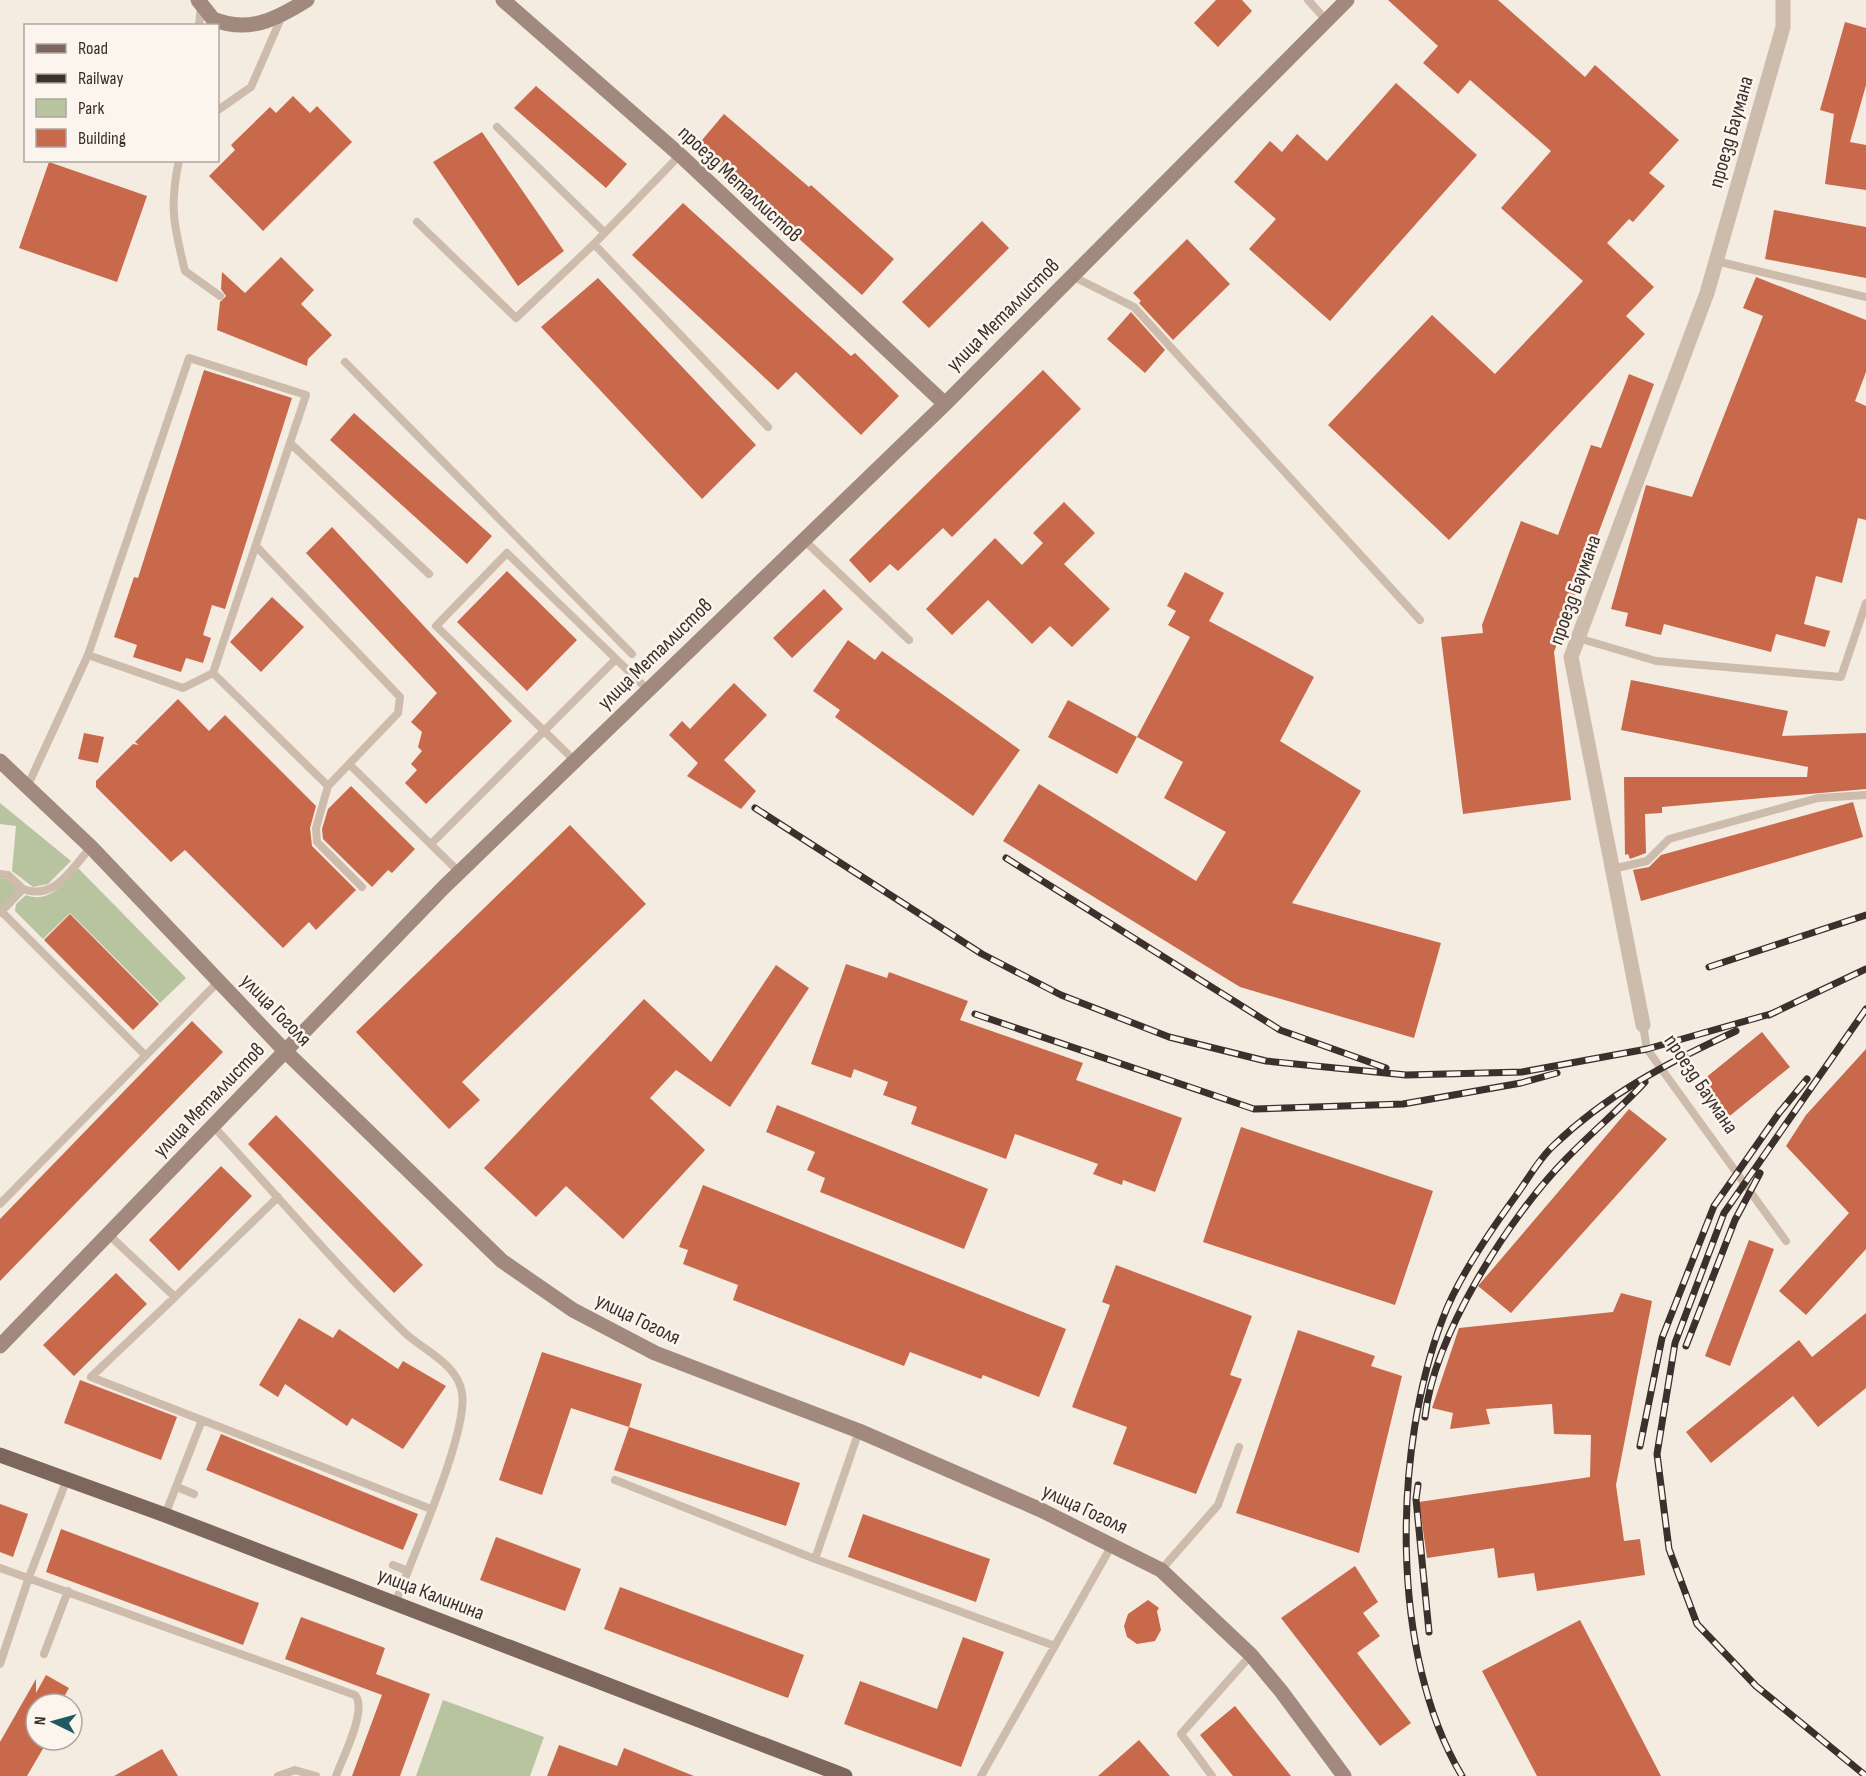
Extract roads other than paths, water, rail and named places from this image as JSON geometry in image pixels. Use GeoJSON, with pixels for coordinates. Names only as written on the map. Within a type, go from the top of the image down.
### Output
{"type":"FeatureCollection","features":[{"type":"Feature","properties":{"kind":"main road","name":"улица Калинина"},"geometry":{"type":"LineString","coordinates":[[0,1455],[165,1515],[845,1776]]}},
{"type":"Feature","properties":{"kind":"street"},"geometry":{"type":"LineString","coordinates":[[200,3],[213,19],[231,25],[255,25],[282,16],[307,0]]}},
{"type":"Feature","properties":{"kind":"street","name":"проезд Металлистов"},"geometry":{"type":"LineString","coordinates":[[503,0],[680,155],[945,404]]}},
{"type":"Feature","properties":{"kind":"street","name":"улица Металлистов"},"geometry":{"type":"LineString","coordinates":[[0,1346],[459,872],[945,404],[1347,0]]}},
{"type":"Feature","properties":{"kind":"street","name":"проезд Баумана"},"geometry":{"type":"LineString","coordinates":[[1642,1024],[1571,657],[1707,293],[1783,27],[1783,0]]}},
{"type":"Feature","properties":{"kind":"street","name":"улица Гоголя"},"geometry":{"type":"LineString","coordinates":[[0,761],[92,847],[285,1051],[502,1261],[573,1311],[655,1353],[859,1431],[1113,1544],[1161,1570],[1251,1655],[1281,1690],[1344,1776]]}},
{"type":"Feature","properties":{"kind":"lane"},"geometry":{"type":"LineString","coordinates":[[1308,0],[1326,20]]}},
{"type":"Feature","properties":{"kind":"lane"},"geometry":{"type":"LineString","coordinates":[[199,24],[200,3]]}},
{"type":"Feature","properties":{"kind":"lane"},"geometry":{"type":"LineString","coordinates":[[219,109],[251,87],[282,16]]}},
{"type":"Feature","properties":{"kind":"lane"},"geometry":{"type":"LineString","coordinates":[[497,127],[604,232]]}},
{"type":"Feature","properties":{"kind":"lane"},"geometry":{"type":"LineString","coordinates":[[417,222],[516,318],[594,244],[680,155]]}},
{"type":"Feature","properties":{"kind":"lane"},"geometry":{"type":"LineString","coordinates":[[179,162],[172,195],[175,229],[186,271],[220,296]]}},
{"type":"Feature","properties":{"kind":"lane"},"geometry":{"type":"LineString","coordinates":[[594,244],[768,427]]}},
{"type":"Feature","properties":{"kind":"lane"},"geometry":{"type":"LineString","coordinates":[[1716,261],[1866,297]]}},
{"type":"Feature","properties":{"kind":"lane"},"geometry":{"type":"LineString","coordinates":[[1072,276],[1134,308],[1420,620]]}},
{"type":"Feature","properties":{"kind":"lane"},"geometry":{"type":"LineString","coordinates":[[28,785],[88,656],[189,358],[306,395],[213,674],[183,688],[88,656]]}},
{"type":"Feature","properties":{"kind":"lane"},"geometry":{"type":"LineString","coordinates":[[345,362],[632,654]]}},
{"type":"Feature","properties":{"kind":"lane"},"geometry":{"type":"LineString","coordinates":[[290,443],[429,574]]}},
{"type":"Feature","properties":{"kind":"lane"},"geometry":{"type":"LineString","coordinates":[[804,540],[909,640]]}},
{"type":"Feature","properties":{"kind":"lane"},"geometry":{"type":"LineString","coordinates":[[256,546],[400,697],[398,713],[328,786],[315,837],[362,887]]}},
{"type":"Feature","properties":{"kind":"lane"},"geometry":{"type":"LineString","coordinates":[[575,761],[436,626],[507,553],[648,690]]}},
{"type":"Feature","properties":{"kind":"lane"},"geometry":{"type":"LineString","coordinates":[[1578,638],[1656,660],[1841,677],[1866,603]]}},
{"type":"Feature","properties":{"kind":"lane"},"geometry":{"type":"LineString","coordinates":[[431,844],[616,659]]}},
{"type":"Feature","properties":{"kind":"lane"},"geometry":{"type":"LineString","coordinates":[[213,674],[328,786]]}},
{"type":"Feature","properties":{"kind":"lane"},"geometry":{"type":"LineString","coordinates":[[349,764],[459,872]]}},
{"type":"Feature","properties":{"kind":"lane"},"geometry":{"type":"LineString","coordinates":[[1612,869],[1647,861],[1669,839],[1818,798],[1866,795]]}},
{"type":"Feature","properties":{"kind":"lane"},"geometry":{"type":"LineString","coordinates":[[0,874],[8,875],[23,889],[39,893],[49,890],[92,847]]}},
{"type":"Feature","properties":{"kind":"lane"},"geometry":{"type":"LineString","coordinates":[[23,889],[1,913],[145,1055]]}},
{"type":"Feature","properties":{"kind":"lane"},"geometry":{"type":"LineString","coordinates":[[0,1204],[219,981]]}},
{"type":"Feature","properties":{"kind":"lane","name":"проезд Баумана"},"geometry":{"type":"LineString","coordinates":[[1642,1024],[1647,1049],[1786,1242]]}},
{"type":"Feature","properties":{"kind":"lane"},"geometry":{"type":"LineString","coordinates":[[213,1126],[396,1324],[453,1371],[459,1383],[462,1401],[460,1424],[395,1603]]}},
{"type":"Feature","properties":{"kind":"lane"},"geometry":{"type":"LineString","coordinates":[[278,1197],[92,1377],[431,1509]]}},
{"type":"Feature","properties":{"kind":"lane"},"geometry":{"type":"LineString","coordinates":[[108,1234],[175,1297]]}},
{"type":"Feature","properties":{"kind":"lane"},"geometry":{"type":"LineString","coordinates":[[165,1515],[202,1420]]}},
{"type":"Feature","properties":{"kind":"lane"},"geometry":{"type":"LineString","coordinates":[[815,1559],[859,1431]]}},
{"type":"Feature","properties":{"kind":"lane"},"geometry":{"type":"LineString","coordinates":[[1161,1570],[1218,1505],[1239,1447]]}},
{"type":"Feature","properties":{"kind":"lane"},"geometry":{"type":"LineString","coordinates":[[0,1664],[29,1577],[67,1479]]}},
{"type":"Feature","properties":{"kind":"lane"},"geometry":{"type":"LineString","coordinates":[[615,1480],[815,1559],[1055,1646]]}},
{"type":"Feature","properties":{"kind":"lane"},"geometry":{"type":"LineString","coordinates":[[177,1488],[194,1494]]}},
{"type":"Feature","properties":{"kind":"lane"},"geometry":{"type":"LineString","coordinates":[[981,1776],[1113,1544]]}},
{"type":"Feature","properties":{"kind":"lane"},"geometry":{"type":"LineString","coordinates":[[393,1565],[408,1571]]}},
{"type":"Feature","properties":{"kind":"lane"},"geometry":{"type":"LineString","coordinates":[[0,1568],[355,1695],[359,1700],[360,1711],[336,1776]]}},
{"type":"Feature","properties":{"kind":"lane"},"geometry":{"type":"LineString","coordinates":[[44,1654],[68,1591]]}},
{"type":"Feature","properties":{"kind":"lane"},"geometry":{"type":"LineString","coordinates":[[1212,1776],[1181,1734],[1251,1655]]}},
{"type":"Feature","properties":{"kind":"lane"},"geometry":{"type":"LineString","coordinates":[[278,1776],[295,1770],[316,1776]]}},
{"type":"Feature","properties":{"kind":"railway"},"geometry":{"type":"LineString","coordinates":[[755,808],[982,954],[1061,995],[1169,1037],[1266,1061],[1406,1075],[1522,1072],[1647,1049],[1774,1013]]}},
{"type":"Feature","properties":{"kind":"railway"},"geometry":{"type":"LineString","coordinates":[[1006,858],[1280,1030],[1386,1068]]}},
{"type":"Feature","properties":{"kind":"railway"},"geometry":{"type":"LineString","coordinates":[[1709,967],[1866,915]]}},
{"type":"Feature","properties":{"kind":"railway"},"geometry":{"type":"LineString","coordinates":[[1769,1015],[1866,969]]}},
{"type":"Feature","properties":{"kind":"railway"},"geometry":{"type":"LineString","coordinates":[[1866,1009],[1724,1213],[1675,1343],[1657,1454],[1669,1549],[1697,1624],[1756,1686],[1866,1776]]}},
{"type":"Feature","properties":{"kind":"railway"},"geometry":{"type":"LineString","coordinates":[[975,1014],[1254,1109],[1403,1104],[1521,1083],[1557,1073]]}},
{"type":"Feature","properties":{"kind":"railway"},"geometry":{"type":"LineString","coordinates":[[1462,1776],[1438,1727],[1421,1671],[1411,1612],[1406,1550],[1408,1488],[1415,1427],[1426,1370],[1443,1318],[1457,1288],[1485,1240],[1553,1146],[1595,1110],[1617,1095],[1663,1067],[1736,1031]]}},
{"type":"Feature","properties":{"kind":"railway"},"geometry":{"type":"LineString","coordinates":[[1640,1446],[1662,1338],[1714,1206],[1779,1113],[1807,1079]]}},
{"type":"Feature","properties":{"kind":"railway"},"geometry":{"type":"LineString","coordinates":[[1425,1417],[1431,1385],[1443,1350],[1478,1279],[1499,1244],[1544,1183],[1645,1082]]}},
{"type":"Feature","properties":{"kind":"railway"},"geometry":{"type":"LineString","coordinates":[[1686,1346],[1735,1220],[1760,1173]]}},
{"type":"Feature","properties":{"kind":"railway"},"geometry":{"type":"LineString","coordinates":[[1418,1485],[1416,1499],[1429,1632]]}}]}
